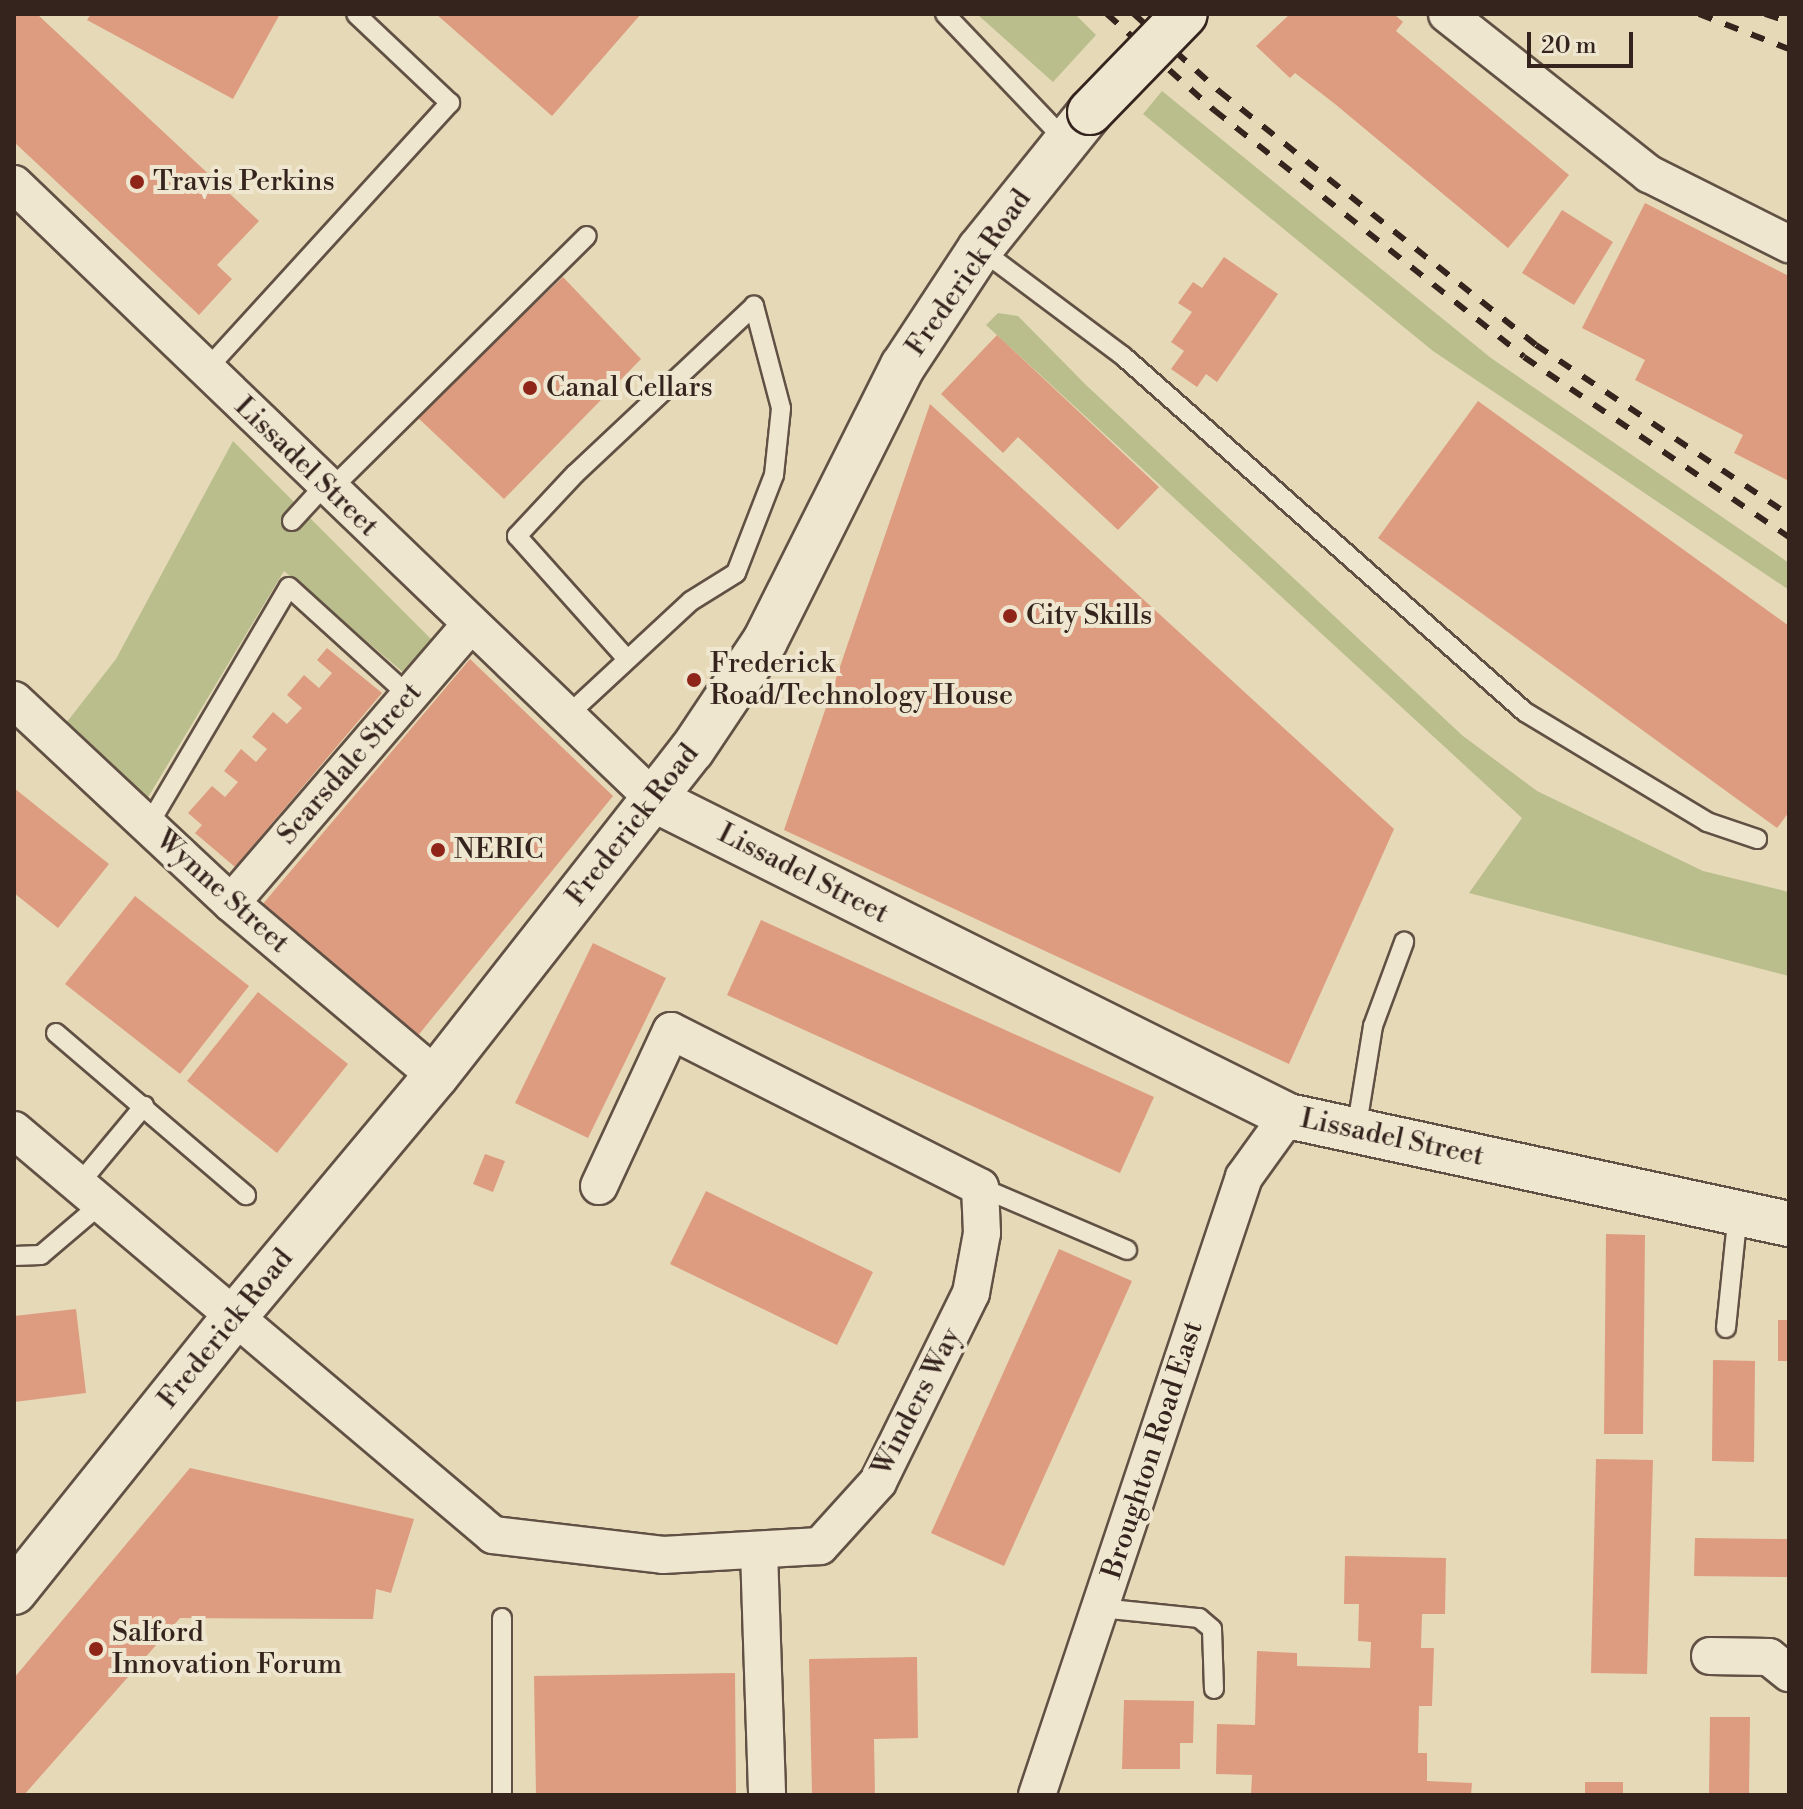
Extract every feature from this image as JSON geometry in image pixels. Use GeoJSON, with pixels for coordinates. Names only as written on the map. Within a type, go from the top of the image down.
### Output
{"type":"FeatureCollection","features":[{"type":"Feature","properties":{"kind":"main road","name":"Frederick Road"},"geometry":{"type":"LineString","coordinates":[[18,1581],[436,1076],[655,800],[765,641],[903,366],[970,263],[1078,126],[1185,14]]}},
{"type":"Feature","properties":{"kind":"main road","name":"Lissadel Street"},"geometry":{"type":"LineString","coordinates":[[655,800],[1288,1116],[1789,1224]]}},
{"type":"Feature","properties":{"kind":"street"},"geometry":{"type":"LineString","coordinates":[[1447,14],[1649,174],[1789,244]]}},
{"type":"Feature","properties":{"kind":"street","name":"Lissadel Street"},"geometry":{"type":"LineString","coordinates":[[14,184],[470,625],[569,714],[655,800]]}},
{"type":"Feature","properties":{"kind":"street","name":"Scarsdale Street"},"geometry":{"type":"LineString","coordinates":[[231,903],[470,625]]}},
{"type":"Feature","properties":{"kind":"street","name":"Wynne Street"},"geometry":{"type":"LineString","coordinates":[[14,700],[231,903],[436,1076]]}},
{"type":"Feature","properties":{"kind":"street"},"geometry":{"type":"LineString","coordinates":[[599,1186],[671,1031],[980,1187]]}},
{"type":"Feature","properties":{"kind":"street","name":"Broughton Road East"},"geometry":{"type":"LineString","coordinates":[[1037,1795],[1244,1177],[1288,1116]]}},
{"type":"Feature","properties":{"kind":"street","name":"Winders Way"},"geometry":{"type":"LineString","coordinates":[[14,1130],[493,1535],[663,1555],[820,1546],[878,1482],[971,1293],[982,1233],[980,1187]]}},
{"type":"Feature","properties":{"kind":"street"},"geometry":{"type":"LineString","coordinates":[[759,1551],[767,1795]]}},
{"type":"Feature","properties":{"kind":"street"},"geometry":{"type":"LineString","coordinates":[[1710,1656],[1769,1657],[1789,1673]]}},
{"type":"Feature","properties":{"kind":"lane"},"geometry":{"type":"LineString","coordinates":[[206,370],[450,103],[356,14]]}},
{"type":"Feature","properties":{"kind":"lane"},"geometry":{"type":"LineString","coordinates":[[945,14],[1078,126]]}},
{"type":"Feature","properties":{"kind":"lane"},"geometry":{"type":"LineString","coordinates":[[292,521],[587,236]]}},
{"type":"Feature","properties":{"kind":"lane"},"geometry":{"type":"LineString","coordinates":[[970,263],[1123,356],[1525,712],[1707,822],[1757,839]]}},
{"type":"Feature","properties":{"kind":"lane"},"geometry":{"type":"LineString","coordinates":[[569,714],[691,601],[736,573],[774,475],[781,408],[754,306],[575,474],[517,536],[627,659]]}},
{"type":"Feature","properties":{"kind":"lane"},"geometry":{"type":"LineString","coordinates":[[148,826],[289,587],[409,696]]}},
{"type":"Feature","properties":{"kind":"lane"},"geometry":{"type":"LineString","coordinates":[[1356,1131],[1373,1026],[1404,942]]}},
{"type":"Feature","properties":{"kind":"lane"},"geometry":{"type":"LineString","coordinates":[[56,1033],[246,1195]]}},
{"type":"Feature","properties":{"kind":"lane"},"geometry":{"type":"LineString","coordinates":[[14,1256],[41,1255],[91,1194],[144,1106]]}},
{"type":"Feature","properties":{"kind":"lane"},"geometry":{"type":"LineString","coordinates":[[980,1187],[1127,1250]]}},
{"type":"Feature","properties":{"kind":"lane"},"geometry":{"type":"LineString","coordinates":[[1726,1328],[1738,1212]]}},
{"type":"Feature","properties":{"kind":"lane"},"geometry":{"type":"LineString","coordinates":[[1100,1608],[1199,1618],[1212,1629],[1214,1689]]}},
{"type":"Feature","properties":{"kind":"lane"},"geometry":{"type":"LineString","coordinates":[[502,1618],[502,1795]]}},
{"type":"Feature","properties":{"kind":"green space"},"geometry":{"type":"Polygon","coordinates":[[[977,14],[1075,14],[1096,35],[1053,82],[977,14]]]}},
{"type":"Feature","properties":{"kind":"green space"},"geometry":{"type":"Polygon","coordinates":[[[1162,91],[1491,358],[1789,563],[1789,590],[1433,351],[1143,114],[1162,91]]]}},
{"type":"Feature","properties":{"kind":"green space"},"geometry":{"type":"Polygon","coordinates":[[[998,313],[1018,316],[1086,385],[1463,736],[1537,791],[1703,871],[1789,892],[1789,976],[1469,893],[1522,818],[986,325],[998,313]]]}},
{"type":"Feature","properties":{"kind":"green space"},"geometry":{"type":"Polygon","coordinates":[[[233,441],[431,639],[404,673],[284,571],[144,804],[63,727],[116,659],[233,441]]]}},
{"type":"Feature","properties":{"kind":"building","name":"Travis Perkins"},"geometry":{"type":"Polygon","coordinates":[[[14,14],[37,14],[259,221],[217,265],[232,279],[199,315],[14,142],[14,14]]]}},
{"type":"Feature","properties":{"kind":"building","name":"Travis Perkins"},"geometry":{"type":"Polygon","coordinates":[[[91,14],[280,14],[233,99],[87,20],[91,14]]]}},
{"type":"Feature","properties":{"kind":"building"},"geometry":{"type":"Polygon","coordinates":[[[436,14],[641,14],[552,116],[436,14]]]}},
{"type":"Feature","properties":{"kind":"building"},"geometry":{"type":"Polygon","coordinates":[[[1290,14],[1394,14],[1403,22],[1396,31],[1569,175],[1508,248],[1335,104],[1295,73],[1290,78],[1256,46],[1290,14]]]}},
{"type":"Feature","properties":{"kind":"building"},"geometry":{"type":"Polygon","coordinates":[[[1645,203],[1789,276],[1789,481],[1734,453],[1743,435],[1635,380],[1645,360],[1582,328],[1645,203]]]}},
{"type":"Feature","properties":{"kind":"building"},"geometry":{"type":"Polygon","coordinates":[[[1562,210],[1613,242],[1574,305],[1522,273],[1562,210]]]}},
{"type":"Feature","properties":{"kind":"building"},"geometry":{"type":"Polygon","coordinates":[[[1224,257],[1278,294],[1217,382],[1206,374],[1197,387],[1171,369],[1184,351],[1171,342],[1192,312],[1178,303],[1193,282],[1202,288],[1224,257]]]}},
{"type":"Feature","properties":{"kind":"building","name":"Canal Cellars"},"geometry":{"type":"Polygon","coordinates":[[[563,277],[641,359],[504,499],[416,416],[563,277]]]}},
{"type":"Feature","properties":{"kind":"building"},"geometry":{"type":"Polygon","coordinates":[[[997,335],[1159,487],[1118,530],[1018,437],[1003,453],[941,394],[997,335]]]}},
{"type":"Feature","properties":{"kind":"building"},"geometry":{"type":"Polygon","coordinates":[[[1478,401],[1789,626],[1789,812],[1777,828],[1378,538],[1478,401]]]}},
{"type":"Feature","properties":{"kind":"building","name":"City Skills"},"geometry":{"type":"Polygon","coordinates":[[[930,404],[1394,829],[1289,1064],[784,830],[930,404]]]}},
{"type":"Feature","properties":{"kind":"building"},"geometry":{"type":"Polygon","coordinates":[[[327,648],[382,693],[235,867],[195,833],[202,825],[188,813],[212,786],[225,797],[238,782],[224,771],[241,749],[256,762],[267,749],[252,737],[273,712],[287,724],[302,708],[287,695],[304,675],[319,688],[332,673],[317,660],[327,648]]]}},
{"type":"Feature","properties":{"kind":"building","name":"NERIC"},"geometry":{"type":"Polygon","coordinates":[[[470,659],[613,796],[416,1038],[262,905],[470,659]]]}},
{"type":"Feature","properties":{"kind":"building"},"geometry":{"type":"Polygon","coordinates":[[[14,788],[109,864],[58,928],[14,893],[14,788]]]}},
{"type":"Feature","properties":{"kind":"building"},"geometry":{"type":"Polygon","coordinates":[[[135,896],[249,986],[180,1074],[65,984],[135,896]]]}},
{"type":"Feature","properties":{"kind":"building"},"geometry":{"type":"Polygon","coordinates":[[[761,920],[1154,1097],[1120,1173],[727,995],[761,920]]]}},
{"type":"Feature","properties":{"kind":"building"},"geometry":{"type":"Polygon","coordinates":[[[593,943],[666,978],[588,1138],[515,1103],[593,943]]]}},
{"type":"Feature","properties":{"kind":"building"},"geometry":{"type":"Polygon","coordinates":[[[258,992],[348,1064],[277,1153],[187,1081],[258,992]]]}},
{"type":"Feature","properties":{"kind":"building"},"geometry":{"type":"Polygon","coordinates":[[[485,1154],[505,1161],[493,1192],[473,1184],[485,1154]]]}},
{"type":"Feature","properties":{"kind":"building"},"geometry":{"type":"Polygon","coordinates":[[[706,1191],[873,1272],[837,1345],[670,1264],[706,1191]]]}},
{"type":"Feature","properties":{"kind":"building"},"geometry":{"type":"Polygon","coordinates":[[[1606,1234],[1645,1235],[1643,1434],[1604,1434],[1606,1234]]]}},
{"type":"Feature","properties":{"kind":"building"},"geometry":{"type":"Polygon","coordinates":[[[1059,1249],[1132,1281],[1004,1566],[931,1533],[1059,1249]]]}},
{"type":"Feature","properties":{"kind":"building"},"geometry":{"type":"Polygon","coordinates":[[[76,1309],[86,1393],[14,1402],[14,1316],[76,1309]]]}},
{"type":"Feature","properties":{"kind":"building"},"geometry":{"type":"Polygon","coordinates":[[[1778,1320],[1789,1320],[1789,1361],[1778,1361],[1778,1320]]]}},
{"type":"Feature","properties":{"kind":"building"},"geometry":{"type":"Polygon","coordinates":[[[1713,1360],[1755,1361],[1754,1462],[1712,1461],[1713,1360]]]}},
{"type":"Feature","properties":{"kind":"building"},"geometry":{"type":"Polygon","coordinates":[[[1596,1459],[1653,1460],[1647,1674],[1591,1673],[1596,1459]]]}},
{"type":"Feature","properties":{"kind":"building","name":"Salford Innovation Forum"},"geometry":{"type":"Polygon","coordinates":[[[190,1468],[414,1519],[391,1593],[376,1589],[373,1619],[180,1618],[24,1795],[14,1795],[14,1678],[190,1468]]]}},
{"type":"Feature","properties":{"kind":"building"},"geometry":{"type":"Polygon","coordinates":[[[1695,1538],[1789,1539],[1789,1577],[1694,1576],[1695,1538]]]}},
{"type":"Feature","properties":{"kind":"building"},"geometry":{"type":"Polygon","coordinates":[[[1345,1556],[1446,1558],[1445,1614],[1422,1614],[1421,1648],[1434,1648],[1432,1706],[1419,1706],[1418,1753],[1427,1753],[1427,1781],[1472,1783],[1471,1795],[1251,1795],[1252,1775],[1216,1774],[1217,1724],[1255,1725],[1257,1651],[1297,1653],[1297,1666],[1370,1668],[1371,1642],[1358,1641],[1359,1604],[1344,1604],[1345,1556]]]}},
{"type":"Feature","properties":{"kind":"building"},"geometry":{"type":"Polygon","coordinates":[[[917,1657],[918,1738],[874,1739],[875,1795],[812,1795],[809,1659],[917,1657]]]}},
{"type":"Feature","properties":{"kind":"building"},"geometry":{"type":"Polygon","coordinates":[[[735,1673],[736,1795],[536,1795],[534,1676],[735,1673]]]}},
{"type":"Feature","properties":{"kind":"building"},"geometry":{"type":"Polygon","coordinates":[[[1124,1700],[1194,1701],[1193,1743],[1180,1743],[1180,1769],[1122,1769],[1124,1700]]]}},
{"type":"Feature","properties":{"kind":"building"},"geometry":{"type":"Polygon","coordinates":[[[1710,1717],[1750,1717],[1749,1795],[1709,1795],[1710,1717]]]}},
{"type":"Feature","properties":{"kind":"building"},"geometry":{"type":"Polygon","coordinates":[[[1585,1782],[1623,1782],[1623,1795],[1585,1795],[1585,1782]]]}},
{"type":"Feature","properties":{"kind":"railway"},"geometry":{"type":"LineString","coordinates":[[1107,14],[1214,110],[1524,357],[1789,537]]}},
{"type":"Feature","properties":{"kind":"railway"},"geometry":{"type":"LineString","coordinates":[[1134,14],[1219,91],[1536,345],[1789,515]]}},
{"type":"Feature","properties":{"kind":"railway"},"geometry":{"type":"LineString","coordinates":[[1699,14],[1789,49]]}},
{"type":"Feature","properties":{"kind":"railway"},"geometry":{"type":"LineString","coordinates":[[1765,14],[1789,22]]}},
{"type":"Feature","properties":{"kind":"place","name":"Travis Perkins"},"geometry":{"type":"Point","coordinates":[137,182]}},
{"type":"Feature","properties":{"kind":"place","name":"Canal Cellars"},"geometry":{"type":"Point","coordinates":[530,388]}},
{"type":"Feature","properties":{"kind":"place","name":"City Skills"},"geometry":{"type":"Point","coordinates":[1010,616]}},
{"type":"Feature","properties":{"kind":"place","name":"Frederick Road/Technology House"},"geometry":{"type":"Point","coordinates":[694,680]}},
{"type":"Feature","properties":{"kind":"place","name":"NERIC"},"geometry":{"type":"Point","coordinates":[438,850]}},
{"type":"Feature","properties":{"kind":"place","name":"Salford Innovation Forum"},"geometry":{"type":"Point","coordinates":[96,1649]}}]}
